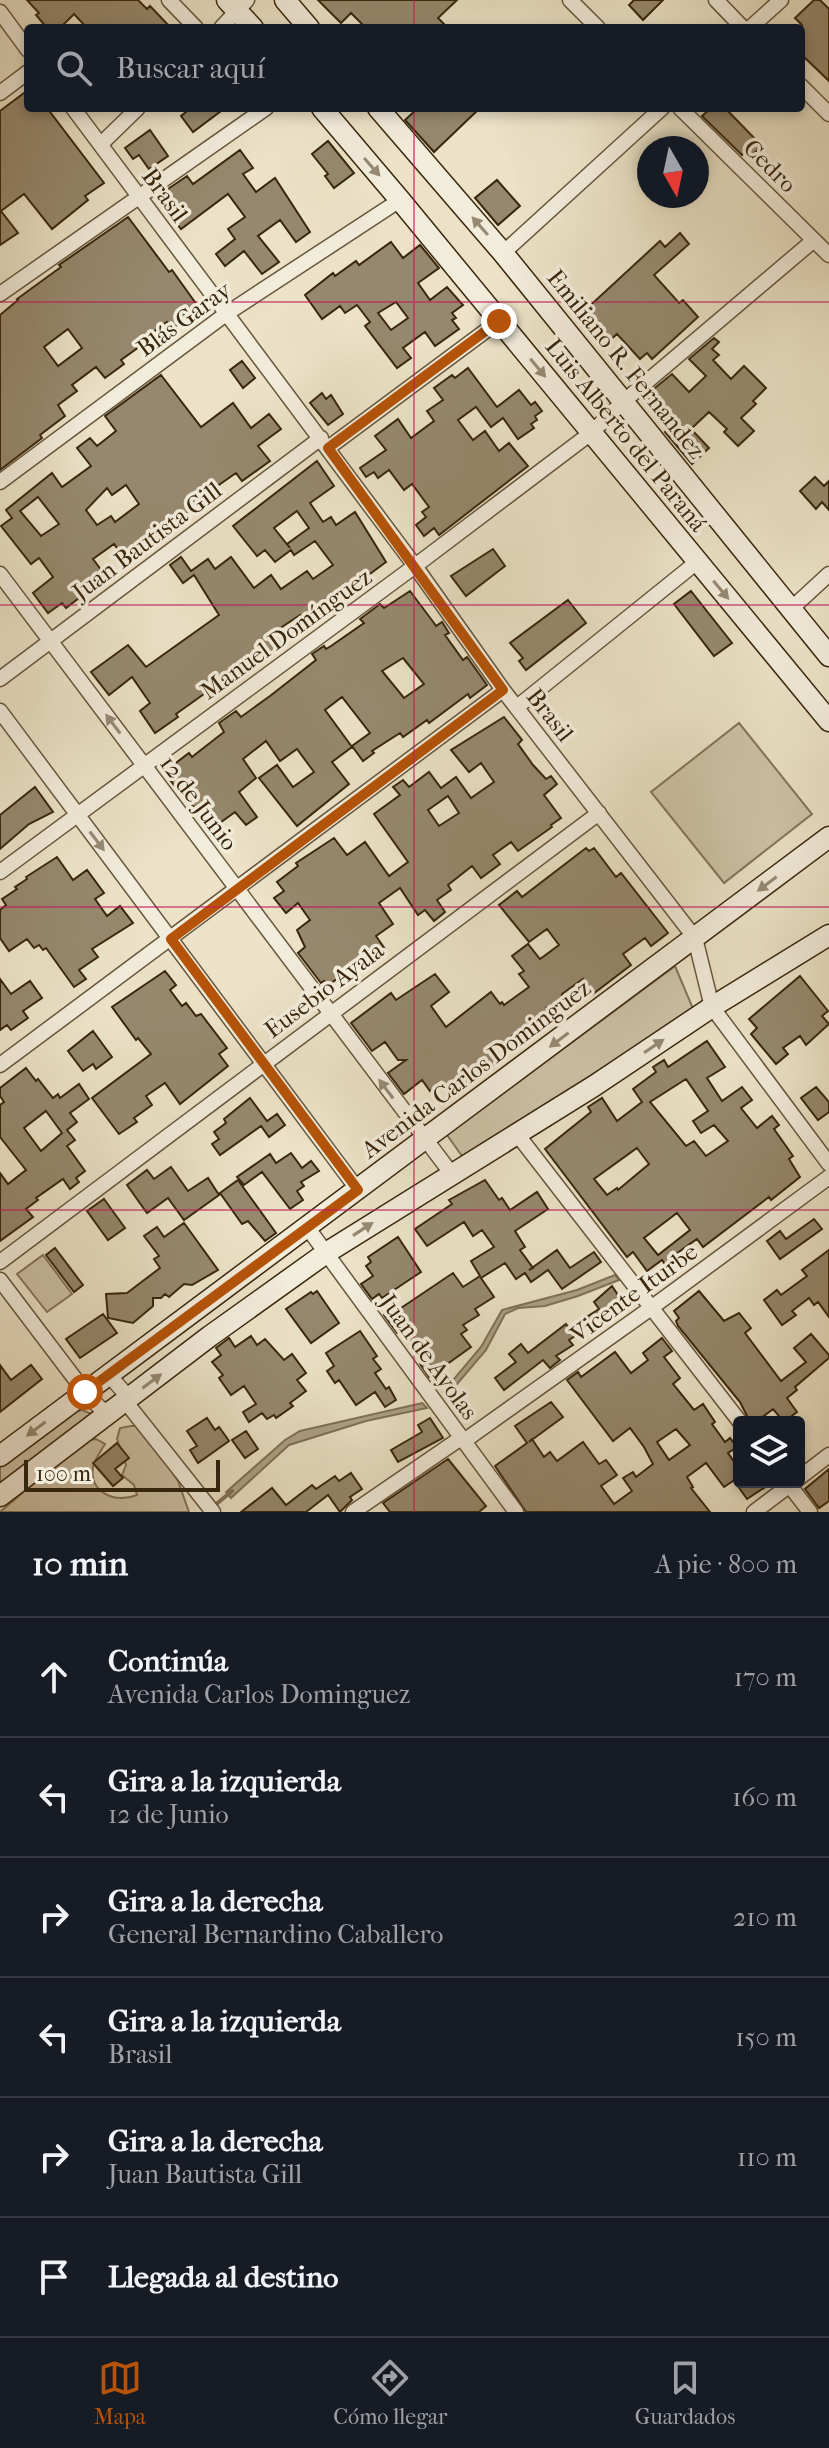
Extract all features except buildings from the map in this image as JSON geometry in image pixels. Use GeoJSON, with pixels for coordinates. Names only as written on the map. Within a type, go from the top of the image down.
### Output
{"type":"FeatureCollection","features":[{"type":"Feature","properties":{"kind":"main road"},"geometry":{"type":"LineString","coordinates":[[285,0],[306,24]]}},
{"type":"Feature","properties":{"kind":"main road"},"geometry":{"type":"LineString","coordinates":[[237,4],[250,24]]}},
{"type":"Feature","properties":{"kind":"main road","name":"Luis Alberto del Paraná"},"geometry":{"type":"LineString","coordinates":[[325,112],[829,721]]}},
{"type":"Feature","properties":{"kind":"main road","name":"Emiliano R. Fernandez"},"geometry":{"type":"LineString","coordinates":[[381,112],[503,253],[829,656]]}},
{"type":"Feature","properties":{"kind":"main road","name":"Avenida Carlos Dominguez"},"geometry":{"type":"LineString","coordinates":[[0,1456],[829,837]]}},
{"type":"Feature","properties":{"kind":"main road"},"geometry":{"type":"LineString","coordinates":[[0,1496],[326,1253],[829,935]]}},
{"type":"Feature","properties":{"kind":"street"},"geometry":{"type":"LineString","coordinates":[[169,0],[192,24]]}},
{"type":"Feature","properties":{"kind":"street"},"geometry":{"type":"LineString","coordinates":[[570,0],[594,24]]}},
{"type":"Feature","properties":{"kind":"street"},"geometry":{"type":"LineString","coordinates":[[716,0],[739,24]]}},
{"type":"Feature","properties":{"kind":"street"},"geometry":{"type":"LineString","coordinates":[[754,24],[781,0]]}},
{"type":"Feature","properties":{"kind":"street"},"geometry":{"type":"LineString","coordinates":[[224,24],[237,4]]}},
{"type":"Feature","properties":{"kind":"street"},"geometry":{"type":"LineString","coordinates":[[0,12],[24,45]]}},
{"type":"Feature","properties":{"kind":"street"},"geometry":{"type":"LineString","coordinates":[[0,93],[24,75]]}},
{"type":"Feature","properties":{"kind":"street"},"geometry":{"type":"LineString","coordinates":[[805,90],[829,114]]}},
{"type":"Feature","properties":{"kind":"street","name":"Brasil"},"geometry":{"type":"LineString","coordinates":[[76,112],[415,566],[503,690],[695,938],[712,1007],[829,1164]]}},
{"type":"Feature","properties":{"kind":"street"},"geometry":{"type":"LineString","coordinates":[[101,144],[134,112]]}},
{"type":"Feature","properties":{"kind":"street"},"geometry":{"type":"LineString","coordinates":[[0,294],[260,112]]}},
{"type":"Feature","properties":{"kind":"street"},"geometry":{"type":"LineString","coordinates":[[503,253],[658,112]]}},
{"type":"Feature","properties":{"kind":"street","name":"Cedro"},"geometry":{"type":"LineString","coordinates":[[684,112],[829,255]]}},
{"type":"Feature","properties":{"kind":"street","name":"Blás Garay"},"geometry":{"type":"LineString","coordinates":[[0,482],[226,314],[400,200]]}},
{"type":"Feature","properties":{"kind":"street","name":"Manuel Domínguez"},"geometry":{"type":"LineString","coordinates":[[0,872],[591,433],[623,402],[814,240]]}},
{"type":"Feature","properties":{"kind":"street","name":"Juan Bautista Gill"},"geometry":{"type":"LineString","coordinates":[[0,679],[324,443],[499,321]]}},
{"type":"Feature","properties":{"kind":"street"},"geometry":{"type":"LineString","coordinates":[[517,707],[697,562]]}},
{"type":"Feature","properties":{"kind":"street","name":"12 de Junio"},"geometry":{"type":"LineString","coordinates":[[0,574],[451,1173]]}},
{"type":"Feature","properties":{"kind":"street"},"geometry":{"type":"LineString","coordinates":[[791,609],[829,574]]}},
{"type":"Feature","properties":{"kind":"street"},"geometry":{"type":"LineString","coordinates":[[0,1065],[503,690]]}},
{"type":"Feature","properties":{"kind":"street"},"geometry":{"type":"LineString","coordinates":[[0,711],[358,1190]]}},
{"type":"Feature","properties":{"kind":"street","name":"Eusebio Ayala"},"geometry":{"type":"LineString","coordinates":[[0,1262],[599,813]]}},
{"type":"Feature","properties":{"kind":"street"},"geometry":{"type":"LineString","coordinates":[[517,1134],[735,1416]]}},
{"type":"Feature","properties":{"kind":"street","name":"Vicente Iturbe"},"geometry":{"type":"LineString","coordinates":[[353,1512],[651,1308],[829,1177]]}},
{"type":"Feature","properties":{"kind":"street","name":"Juan de Ayolas"},"geometry":{"type":"LineString","coordinates":[[307,1227],[516,1512]]}},
{"type":"Feature","properties":{"kind":"street"},"geometry":{"type":"LineString","coordinates":[[0,1280],[85,1392],[100,1408],[118,1407]]}},
{"type":"Feature","properties":{"kind":"street"},"geometry":{"type":"LineString","coordinates":[[108,1374],[123,1391],[118,1407]]}},
{"type":"Feature","properties":{"kind":"street"},"geometry":{"type":"LineString","coordinates":[[118,1407],[208,1506]]}},
{"type":"Feature","properties":{"kind":"street"},"geometry":{"type":"LineString","coordinates":[[805,1473],[829,1455]]}},
{"type":"Feature","properties":{"kind":"street"},"geometry":{"type":"LineString","coordinates":[[754,1512],[785,1488]]}},
{"type":"Feature","properties":{"kind":"street"},"geometry":{"type":"LineString","coordinates":[[796,1488],[810,1512]]}},
{"type":"Feature","properties":{"kind":"shaded area"},"geometry":{"type":"Polygon","coordinates":[[[739,723],[812,814],[724,883],[651,792],[739,723]]]}},
{"type":"Feature","properties":{"kind":"shaded area"},"geometry":{"type":"Polygon","coordinates":[[[675,966],[694,1011],[462,1156],[447,1135],[675,966]]]}},
{"type":"Feature","properties":{"kind":"shaded area"},"geometry":{"type":"Polygon","coordinates":[[[43,1255],[72,1294],[47,1312],[17,1274],[43,1255]]]}},
{"type":"Feature","properties":{"kind":"shaded area"},"geometry":{"type":"Polygon","coordinates":[[[615,1275],[619,1280],[578,1296],[545,1306],[518,1308],[505,1314],[486,1350],[446,1397],[443,1392],[481,1347],[502,1310],[577,1290],[615,1275]]]}},
{"type":"Feature","properties":{"kind":"shaded area"},"geometry":{"type":"Polygon","coordinates":[[[422,1403],[427,1408],[366,1421],[289,1445],[231,1498],[226,1492],[285,1440],[300,1431],[422,1403]]]}},
{"type":"Feature","properties":{"kind":"shaded area"},"geometry":{"type":"Polygon","coordinates":[[[82,1410],[92,1414],[0,1494],[0,1449],[72,1412],[82,1410]]]}},
{"type":"Feature","properties":{"kind":"shaded area"},"geometry":{"type":"Polygon","coordinates":[[[142,1426],[178,1481],[189,1512],[0,1512],[83,1441],[96,1439],[105,1444],[93,1467],[95,1484],[113,1497],[137,1495],[134,1485],[122,1475],[126,1465],[117,1439],[120,1428],[142,1426]]]}},
{"type":"Feature","properties":{"kind":"waterway"},"geometry":{"type":"LineString","coordinates":[[214,1506],[232,1491]]}},
{"type":"Feature","properties":{"kind":"route"},"geometry":{"type":"LineString","coordinates":[[85,1392],[358,1190],[171,939],[503,690],[328,448],[499,321]]}}]}
